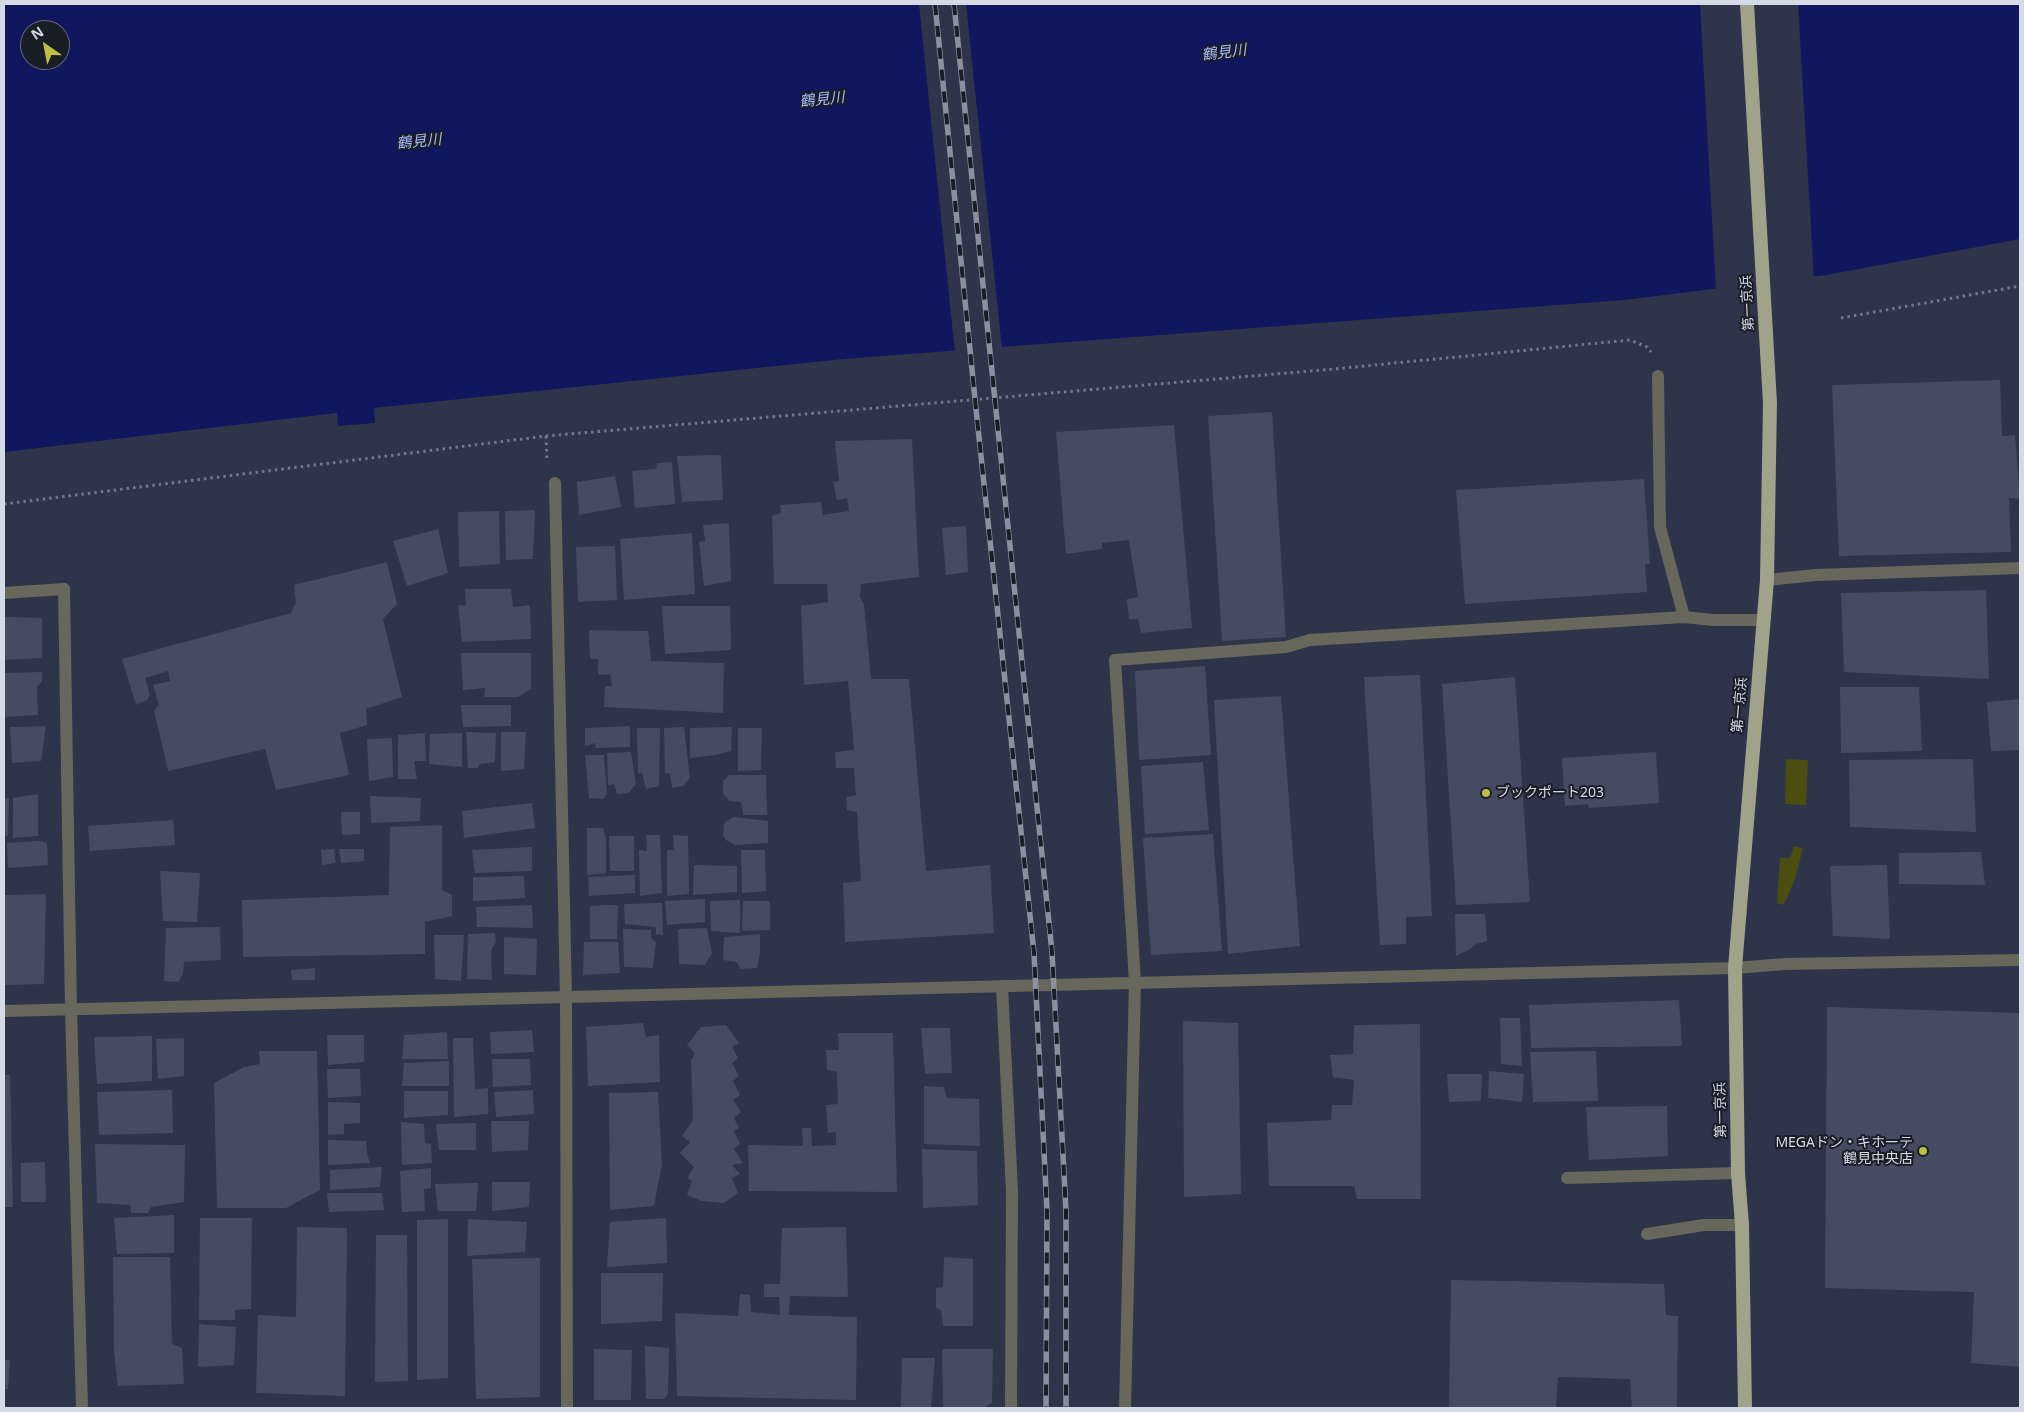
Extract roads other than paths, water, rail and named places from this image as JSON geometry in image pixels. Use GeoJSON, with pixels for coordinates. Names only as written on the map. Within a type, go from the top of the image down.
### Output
{"type":"FeatureCollection","features":[{"type":"Feature","properties":{"kind":"highway","name":"第一京浜"},"geometry":{"type":"LineString","coordinates":[[1745,1408],[1742,1224],[1738,1173],[1735,968],[1766,580],[1770,403],[1747,4]]}},
{"type":"Feature","properties":{"kind":"street"},"geometry":{"type":"LineString","coordinates":[[1658,376],[1660,527],[1684,616]]}},
{"type":"Feature","properties":{"kind":"street"},"geometry":{"type":"LineString","coordinates":[[555,483],[566,998],[567,1408]]}},
{"type":"Feature","properties":{"kind":"street"},"geometry":{"type":"LineString","coordinates":[[1766,580],[1816,575],[2020,568]]}},
{"type":"Feature","properties":{"kind":"street"},"geometry":{"type":"LineString","coordinates":[[4,593],[64,589],[71,1008],[82,1408]]}},
{"type":"Feature","properties":{"kind":"street"},"geometry":{"type":"LineString","coordinates":[[1125,1408],[1135,982],[1115,660],[1286,647],[1310,640],[1684,616],[1713,620],[1763,620]]}},
{"type":"Feature","properties":{"kind":"street"},"geometry":{"type":"LineString","coordinates":[[4,1011],[1735,968],[1785,964],[2020,960]]}},
{"type":"Feature","properties":{"kind":"street"},"geometry":{"type":"LineString","coordinates":[[1002,986],[1012,1192],[1011,1408]]}},
{"type":"Feature","properties":{"kind":"street"},"geometry":{"type":"LineString","coordinates":[[1567,1178],[1738,1173]]}},
{"type":"Feature","properties":{"kind":"street"},"geometry":{"type":"LineString","coordinates":[[1647,1234],[1704,1225],[1742,1224]]}},
{"type":"Feature","properties":{"kind":"water","name":"鶴見川"},"geometry":{"type":"Polygon","coordinates":[[[4,4],[2020,4],[2020,239],[1826,275],[1624,300],[843,359],[374,408],[375,423],[338,426],[337,413],[4,452],[4,4]]]}},
{"type":"Feature","properties":{"kind":"railway"},"geometry":{"type":"LineString","coordinates":[[935,4],[1034,953],[1047,1211],[1046,1408]]}},
{"type":"Feature","properties":{"kind":"railway"},"geometry":{"type":"LineString","coordinates":[[954,4],[1052,952],[1066,1211],[1066,1408]]}},
{"type":"Feature","properties":{"kind":"place","name":"ブックポート203"},"geometry":{"type":"Point","coordinates":[1486,793]}},
{"type":"Feature","properties":{"kind":"place","name":"MEGAドン・キホーテ 鶴見中央店"},"geometry":{"type":"Point","coordinates":[1923,1151]}}]}
